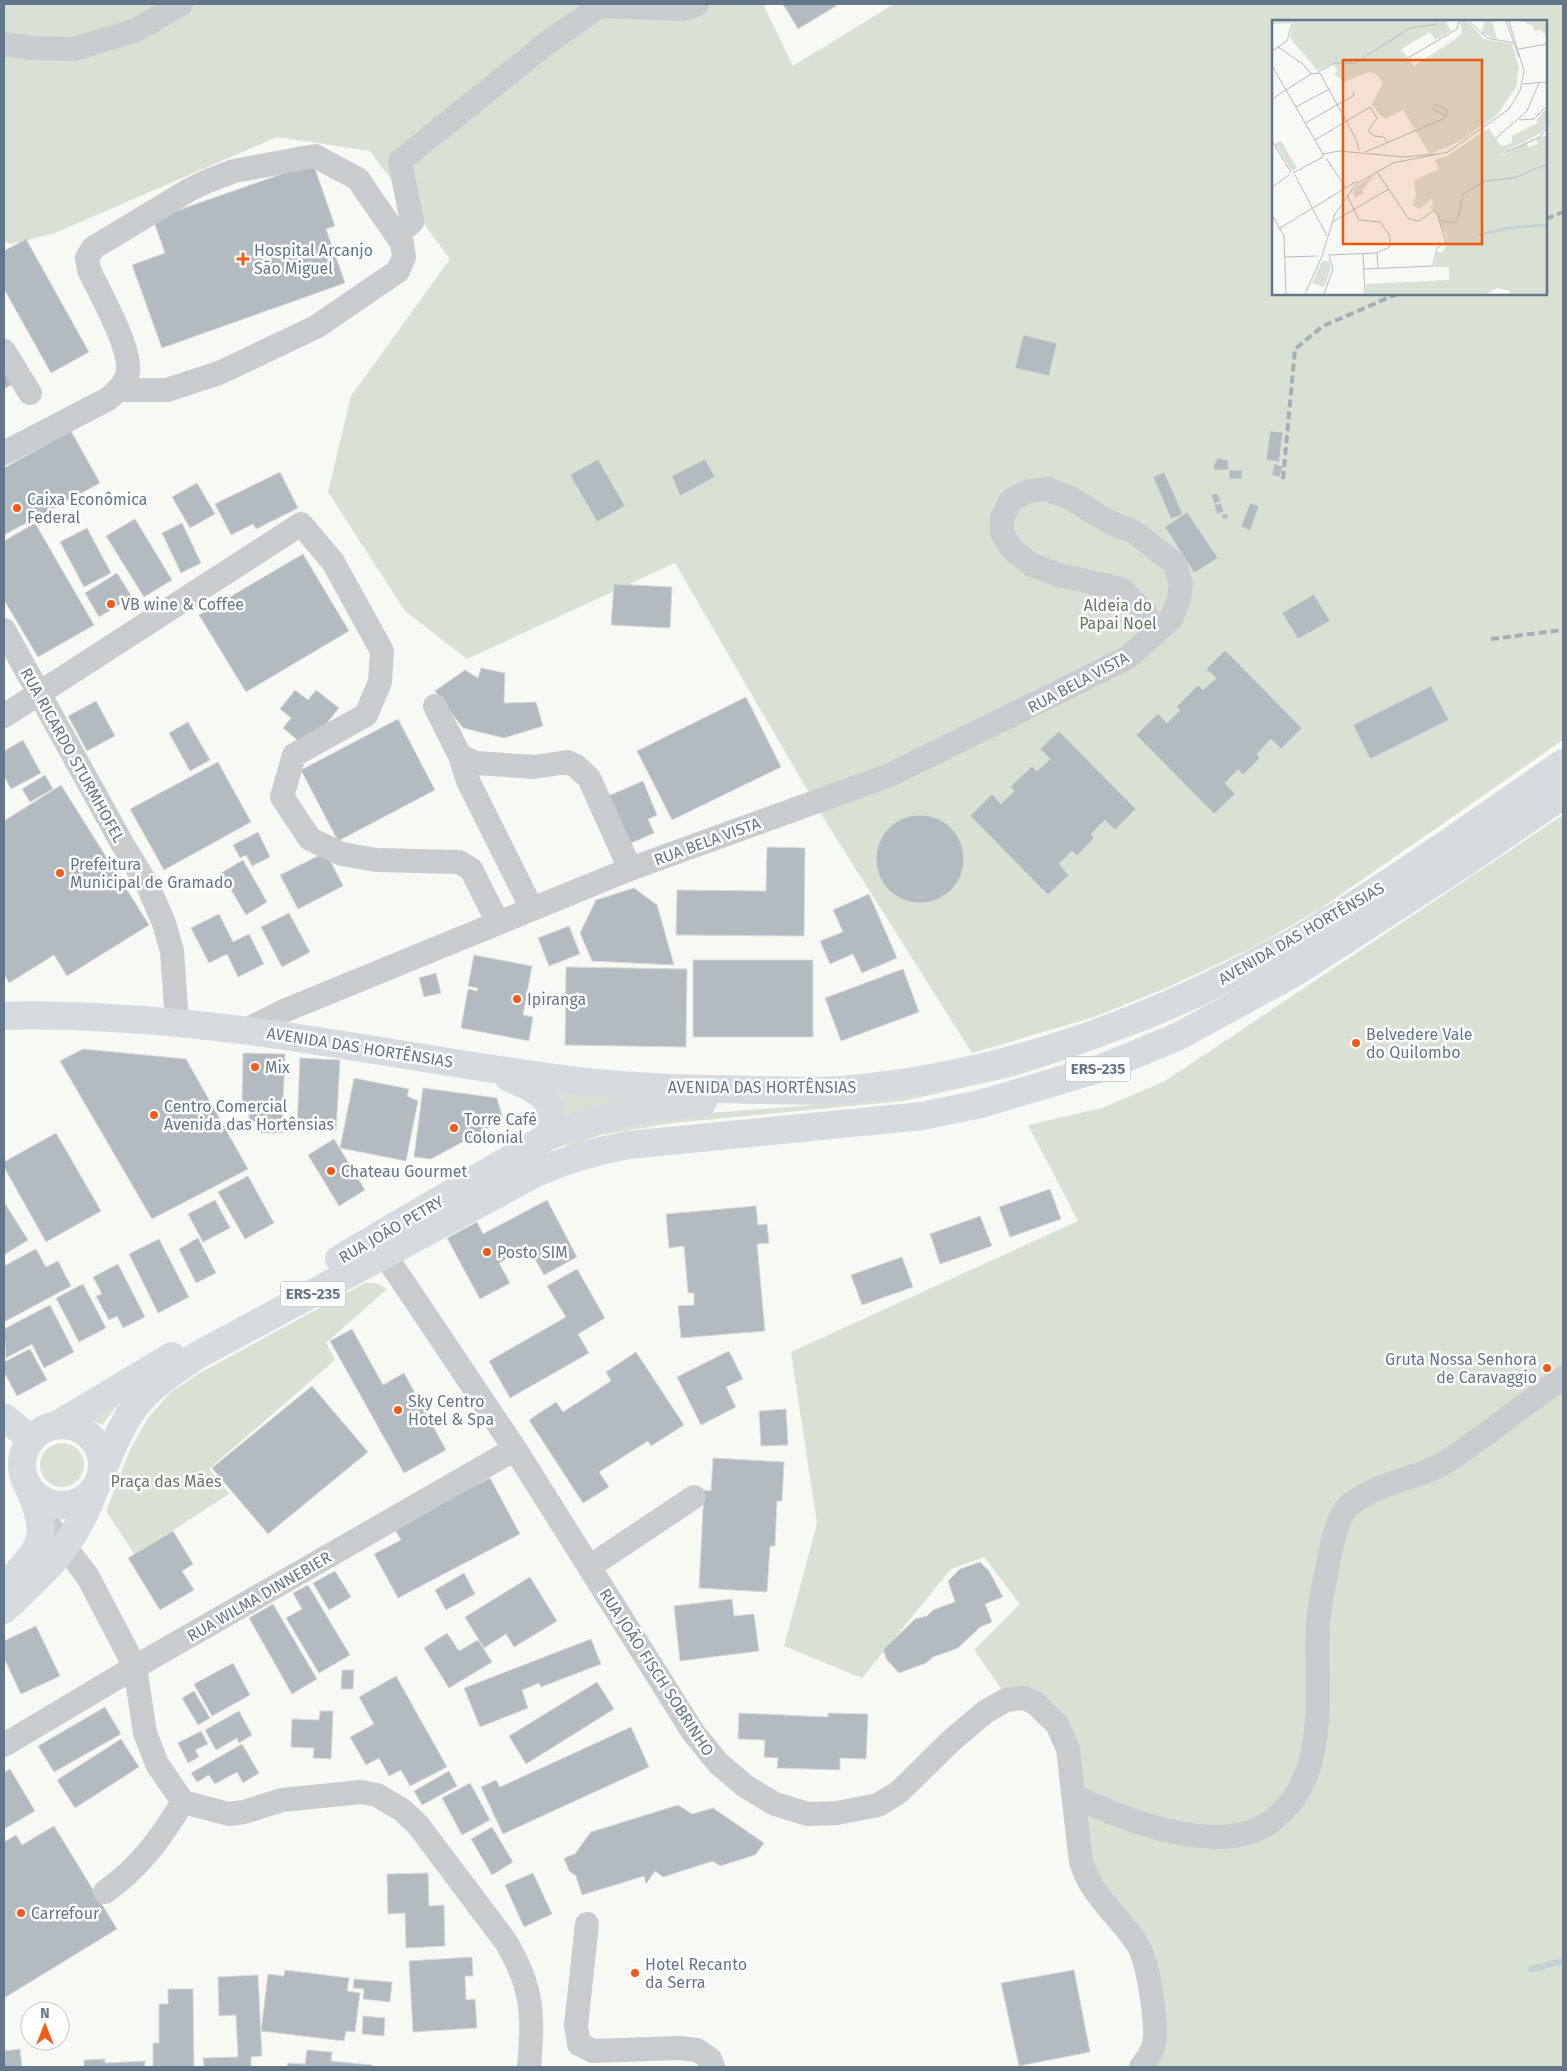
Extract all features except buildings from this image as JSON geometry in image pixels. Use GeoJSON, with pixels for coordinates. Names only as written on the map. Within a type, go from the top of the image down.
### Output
{"type":"FeatureCollection","features":[{"type":"Feature","properties":{"kind":"main road","name":"AVENIDA DAS HORTÊNSIAS"},"geometry":{"type":"LineString","coordinates":[[4,1016],[76,1016],[246,1030],[587,1082],[684,1089],[839,1090],[921,1080],[992,1066],[1068,1044],[1161,1008],[1219,981],[1308,933],[1401,874],[1563,763]]}},
{"type":"Feature","properties":{"kind":"main road","name":"AVENIDA DAS HORTÊNSIAS"},"geometry":{"type":"LineString","coordinates":[[566,1160],[594,1151],[629,1145],[922,1116],[980,1104],[1102,1068],[1179,1036],[1296,972],[1563,795]]}},
{"type":"Feature","properties":{"kind":"main road"},"geometry":{"type":"LineString","coordinates":[[477,1065],[533,1088],[542,1095],[549,1103],[552,1114],[547,1137]]}},
{"type":"Feature","properties":{"kind":"main road","name":"RUA JOÃO PETRY"},"geometry":{"type":"LineString","coordinates":[[55,1426],[80,1409],[547,1137],[578,1124],[633,1112],[700,1103],[839,1090]]}},
{"type":"Feature","properties":{"kind":"main road","name":"RUA JOÃO PETRY"},"geometry":{"type":"LineString","coordinates":[[4,1610],[67,1547],[85,1516],[99,1479],[129,1415],[146,1394],[170,1373],[198,1355],[536,1173],[566,1160]]}},
{"type":"Feature","properties":{"kind":"main road"},"geometry":{"type":"LineString","coordinates":[[4,1417],[31,1439]]}},
{"type":"Feature","properties":{"kind":"main road"},"geometry":{"type":"LineString","coordinates":[[4,1454],[31,1439],[42,1430],[55,1426],[80,1429],[90,1437],[98,1448],[102,1460],[99,1479],[88,1496],[77,1502],[64,1505],[50,1503],[38,1498],[34,1500]]}},
{"type":"Feature","properties":{"kind":"main road"},"geometry":{"type":"LineString","coordinates":[[4,1587],[35,1554],[40,1539],[34,1500],[23,1476],[21,1463],[24,1451],[31,1439]]}},
{"type":"Feature","properties":{"kind":"street"},"geometry":{"type":"LineString","coordinates":[[4,44],[33,48],[74,49],[136,30],[182,4]]}},
{"type":"Feature","properties":{"kind":"street"},"geometry":{"type":"LineString","coordinates":[[397,235],[412,222],[400,161],[547,43],[600,6],[683,9],[697,4]]}},
{"type":"Feature","properties":{"kind":"street"},"geometry":{"type":"LineString","coordinates":[[4,453],[108,400],[119,390],[128,371],[126,350],[89,270],[87,258],[94,248],[189,190],[234,171],[315,156],[358,179],[402,243],[404,257],[398,271],[316,328],[219,373],[167,390],[119,390]]}},
{"type":"Feature","properties":{"kind":"street"},"geometry":{"type":"LineString","coordinates":[[4,351],[30,393]]}},
{"type":"Feature","properties":{"kind":"street","name":"RUA BELA VISTA"},"geometry":{"type":"LineString","coordinates":[[246,1030],[286,1010],[630,869],[890,776],[1127,658],[1171,619],[1179,600],[1181,583],[1174,563],[1134,532],[1111,523],[1072,499],[1047,489],[1029,491],[1011,500],[1002,518],[1002,533],[1012,549],[1032,565],[1060,575],[1121,589],[1144,611],[1156,632]]}},
{"type":"Feature","properties":{"kind":"street"},"geometry":{"type":"LineString","coordinates":[[4,716],[41,694],[301,524],[333,562],[382,651],[380,682],[366,715],[294,755],[282,797],[310,839],[342,854],[376,860],[459,862],[472,869],[498,923]]}},
{"type":"Feature","properties":{"kind":"street","name":"RUA RICARDO STURMHOFEL"},"geometry":{"type":"LineString","coordinates":[[4,630],[41,694],[123,846],[148,886],[164,923],[175,973],[177,1023]]}},
{"type":"Feature","properties":{"kind":"street"},"geometry":{"type":"LineString","coordinates":[[435,706],[460,756],[468,781],[532,909]]}},
{"type":"Feature","properties":{"kind":"street"},"geometry":{"type":"LineString","coordinates":[[460,756],[476,763],[505,766],[534,766],[567,762],[576,766],[589,778],[630,869]]}},
{"type":"Feature","properties":{"kind":"street","name":"RUA JOÃO FISCH SOBRINHO"},"geometry":{"type":"LineString","coordinates":[[385,1255],[515,1449],[699,1740],[718,1763],[745,1786],[775,1804],[808,1814],[836,1813],[878,1805],[899,1792],[952,1740],[985,1712],[1006,1700],[1024,1698],[1035,1703],[1057,1724],[1068,1749],[1081,1862],[1085,1876],[1091,1887],[1137,1943],[1146,1964],[1155,2029],[1154,2045],[1141,2067]]}},
{"type":"Feature","properties":{"kind":"street"},"geometry":{"type":"LineString","coordinates":[[1074,1796],[1100,1808],[1177,1833],[1210,1838],[1237,1836],[1264,1828],[1282,1813],[1297,1796],[1314,1751],[1318,1693],[1318,1624],[1331,1551],[1338,1523],[1346,1509],[1371,1493],[1451,1460],[1563,1378]]}},
{"type":"Feature","properties":{"kind":"street","name":"RUA WILMA DINNEBIER"},"geometry":{"type":"LineString","coordinates":[[4,1744],[515,1449]]}},
{"type":"Feature","properties":{"kind":"street"},"geometry":{"type":"LineString","coordinates":[[589,1567],[694,1497]]}},
{"type":"Feature","properties":{"kind":"street"},"geometry":{"type":"LineString","coordinates":[[34,1500],[88,1577],[135,1667],[145,1733],[157,1764],[183,1802],[229,1814],[244,1812],[282,1800],[361,1792],[376,1795],[402,1810],[418,1825],[506,1942],[518,1963],[532,2006],[529,2067]]}},
{"type":"Feature","properties":{"kind":"street"},"geometry":{"type":"LineString","coordinates":[[105,1892],[132,1871],[155,1845],[183,1802]]}},
{"type":"Feature","properties":{"kind":"street"},"geometry":{"type":"LineString","coordinates":[[587,1924],[576,2026],[579,2044],[593,2051],[680,2048],[697,2050],[710,2059],[713,2067]]}},
{"type":"Feature","properties":{"kind":"green space","name":"Aldeia do Papai Noel"},"geometry":{"type":"Polygon","coordinates":[[[4,4],[763,4],[793,66],[894,4],[1563,4],[1563,740],[1320,909],[1252,948],[1164,989],[1094,1017],[972,1053],[826,822],[675,563],[467,659],[405,611],[328,492],[351,396],[450,259],[370,151],[277,137],[55,233],[11,244],[4,241],[4,4]]]}},
{"type":"Feature","properties":{"kind":"green space"},"geometry":{"type":"Polygon","coordinates":[[[1563,774],[1563,782],[1316,947],[1203,1006],[1150,1029],[1016,1076],[903,1101],[673,1123],[601,1135],[567,1147],[565,1142],[599,1129],[672,1116],[839,1103],[1080,1049],[1563,774]]]}},
{"type":"Feature","properties":{"kind":"green space"},"geometry":{"type":"Polygon","coordinates":[[[1563,815],[1563,2067],[1154,2067],[1165,2040],[1156,1956],[1149,1938],[1094,1878],[1074,1744],[1005,1694],[974,1650],[1020,1604],[984,1557],[951,1569],[862,1678],[784,1646],[817,1524],[791,1352],[1078,1221],[1028,1125],[1102,1108],[1165,1081],[1563,815]]]}},
{"type":"Feature","properties":{"kind":"green space"},"geometry":{"type":"Polygon","coordinates":[[[549,1088],[653,1096],[561,1116],[549,1088]]]}},
{"type":"Feature","properties":{"kind":"green space","name":"Praça das Mães"},"geometry":{"type":"Polygon","coordinates":[[[365,1283],[376,1283],[387,1289],[326,1343],[335,1360],[209,1469],[229,1494],[135,1555],[106,1511],[130,1450],[148,1418],[170,1393],[198,1374],[365,1283]]]}},
{"type":"Feature","properties":{"kind":"green space"},"geometry":{"type":"Polygon","coordinates":[[[122,1400],[102,1425],[85,1416],[122,1400]]]}},
{"type":"Feature","properties":{"kind":"green space"},"geometry":{"type":"Polygon","coordinates":[[[58,1443],[66,1443],[78,1449],[84,1465],[78,1481],[66,1487],[58,1487],[46,1481],[40,1469],[40,1461],[46,1449],[58,1443]]]}},
{"type":"Feature","properties":{"kind":"waterway"},"geometry":{"type":"LineString","coordinates":[[1531,1969],[1563,1961]]}},
{"type":"Feature","properties":{"kind":"railway"},"geometry":{"type":"LineString","coordinates":[[1547,219],[1563,212]]}},
{"type":"Feature","properties":{"kind":"railway"},"geometry":{"type":"LineString","coordinates":[[1283,479],[1295,349],[1323,326],[1395,295]]}},
{"type":"Feature","properties":{"kind":"railway"},"geometry":{"type":"LineString","coordinates":[[1491,639],[1563,630]]}},
{"type":"Feature","properties":{"kind":"place","name":"Hospital Arcanjo São Miguel"},"geometry":{"type":"Point","coordinates":[243,259]}},
{"type":"Feature","properties":{"kind":"place","name":"Caixa Econômica Federal"},"geometry":{"type":"Point","coordinates":[17,508]}},
{"type":"Feature","properties":{"kind":"place","name":"VB wine & Coffee"},"geometry":{"type":"Point","coordinates":[111,604]}},
{"type":"Feature","properties":{"kind":"place","name":"Prefeitura Municipal de Gramado"},"geometry":{"type":"Point","coordinates":[60,873]}},
{"type":"Feature","properties":{"kind":"place","name":"Ipiranga"},"geometry":{"type":"Point","coordinates":[517,999]}},
{"type":"Feature","properties":{"kind":"place","name":"Belvedere Vale do Quilombo"},"geometry":{"type":"Point","coordinates":[1356,1043]}},
{"type":"Feature","properties":{"kind":"place","name":"Mix"},"geometry":{"type":"Point","coordinates":[255,1067]}},
{"type":"Feature","properties":{"kind":"place","name":"Centro Comercial Avenida das Hortênsias"},"geometry":{"type":"Point","coordinates":[154,1115]}},
{"type":"Feature","properties":{"kind":"place","name":"Torre Café Colonial"},"geometry":{"type":"Point","coordinates":[454,1128]}},
{"type":"Feature","properties":{"kind":"place","name":"Chateau Gourmet"},"geometry":{"type":"Point","coordinates":[331,1171]}},
{"type":"Feature","properties":{"kind":"place","name":"Posto SIM"},"geometry":{"type":"Point","coordinates":[487,1252]}},
{"type":"Feature","properties":{"kind":"place","name":"Gruta Nossa Senhora de Caravaggio"},"geometry":{"type":"Point","coordinates":[1547,1368]}},
{"type":"Feature","properties":{"kind":"place","name":"Sky Centro Hotel & Spa"},"geometry":{"type":"Point","coordinates":[398,1410]}},
{"type":"Feature","properties":{"kind":"place","name":"Carrefour"},"geometry":{"type":"Point","coordinates":[21,1913]}},
{"type":"Feature","properties":{"kind":"place","name":"Hotel Recanto da Serra"},"geometry":{"type":"Point","coordinates":[635,1973]}}]}
